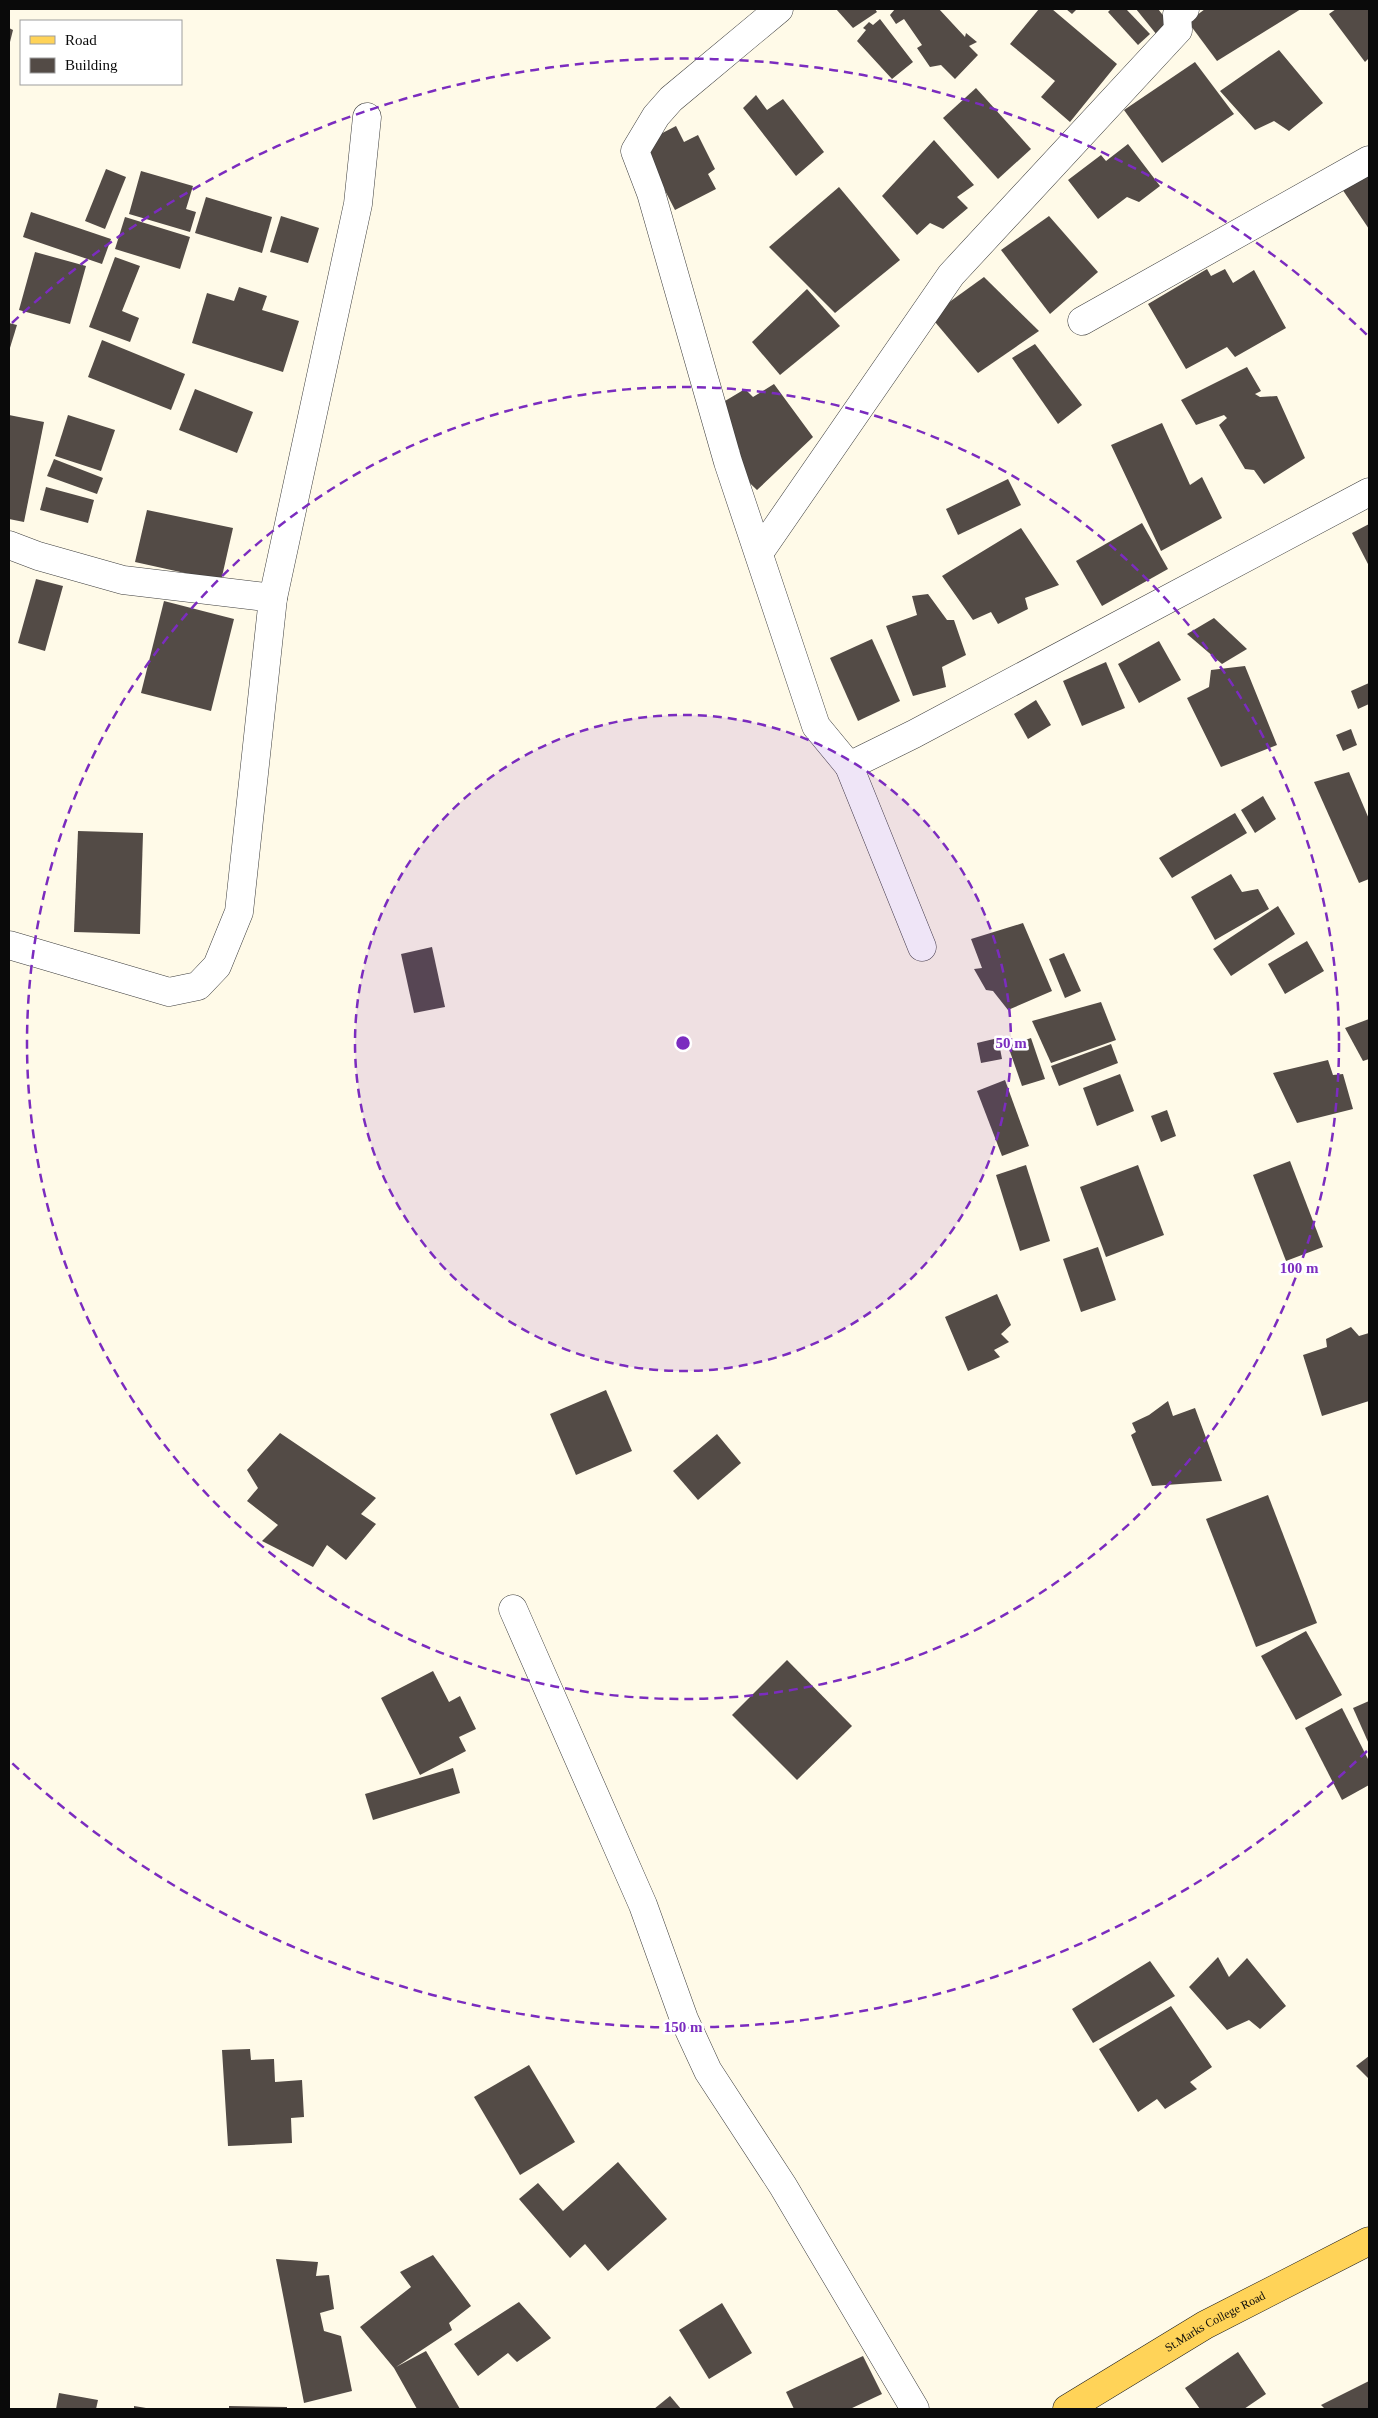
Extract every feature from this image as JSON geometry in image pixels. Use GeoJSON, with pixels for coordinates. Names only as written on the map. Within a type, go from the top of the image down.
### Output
{"type":"FeatureCollection","features":[{"type":"Feature","properties":{"kind":"main road","name":"St.Marks College Road"},"geometry":{"type":"LineString","coordinates":[[1067,2409],[1205,2325],[1369,2241]]}},
{"type":"Feature","properties":{"kind":"street"},"geometry":{"type":"LineString","coordinates":[[779,9],[671,99],[656,116],[634,151],[652,193],[728,462],[816,726],[849,766],[922,947]]}},
{"type":"Feature","properties":{"kind":"street"},"geometry":{"type":"LineString","coordinates":[[759,553],[951,275],[1178,30],[1177,15],[1185,9]]}},
{"type":"Feature","properties":{"kind":"street"},"geometry":{"type":"LineString","coordinates":[[9,946],[169,992],[198,986],[217,966],[239,912],[273,598],[358,204],[367,117]]}},
{"type":"Feature","properties":{"kind":"street"},"geometry":{"type":"LineString","coordinates":[[1082,321],[1369,160]]}},
{"type":"Feature","properties":{"kind":"street"},"geometry":{"type":"LineString","coordinates":[[849,766],[914,734],[1369,492]]}},
{"type":"Feature","properties":{"kind":"street"},"geometry":{"type":"LineString","coordinates":[[9,545],[38,556],[123,580],[273,598]]}},
{"type":"Feature","properties":{"kind":"street"},"geometry":{"type":"LineString","coordinates":[[513,1609],[643,1906],[684,2019],[708,2071],[783,2186],[915,2409]]}},
{"type":"Feature","properties":{"kind":"building"},"geometry":{"type":"Polygon","coordinates":[[[836,9],[875,9],[877,12],[853,28],[836,9]]]}},
{"type":"Feature","properties":{"kind":"building"},"geometry":{"type":"Polygon","coordinates":[[[895,9],[939,9],[965,37],[966,33],[977,42],[969,46],[978,55],[955,79],[941,65],[930,67],[917,48],[922,45],[904,19],[896,24],[890,15],[895,9]]]}},
{"type":"Feature","properties":{"kind":"building"},"geometry":{"type":"Polygon","coordinates":[[[1039,9],[1052,9],[1117,64],[1070,122],[1041,97],[1055,81],[1010,44],[1039,9]]]}},
{"type":"Feature","properties":{"kind":"building"},"geometry":{"type":"Polygon","coordinates":[[[1066,9],[1077,9],[1072,14],[1066,9]]]}},
{"type":"Feature","properties":{"kind":"building"},"geometry":{"type":"Polygon","coordinates":[[[1111,9],[1126,9],[1150,34],[1138,45],[1108,12],[1111,9]]]}},
{"type":"Feature","properties":{"kind":"building"},"geometry":{"type":"Polygon","coordinates":[[[1136,9],[1158,9],[1170,24],[1161,40],[1136,9]]]}},
{"type":"Feature","properties":{"kind":"building"},"geometry":{"type":"Polygon","coordinates":[[[1205,9],[1301,9],[1217,61],[1188,22],[1205,9]]]}},
{"type":"Feature","properties":{"kind":"building"},"geometry":{"type":"Polygon","coordinates":[[[1336,9],[1369,9],[1369,58],[1365,62],[1329,14],[1336,9]]]}},
{"type":"Feature","properties":{"kind":"building"},"geometry":{"type":"Polygon","coordinates":[[[880,19],[913,62],[892,79],[857,41],[866,30],[863,28],[869,22],[873,25],[880,19]]]}},
{"type":"Feature","properties":{"kind":"building"},"geometry":{"type":"Polygon","coordinates":[[[9,28],[13,30],[9,46],[9,28]]]}},
{"type":"Feature","properties":{"kind":"building"},"geometry":{"type":"Polygon","coordinates":[[[1279,50],[1323,103],[1289,131],[1274,121],[1255,130],[1220,91],[1279,50]]]}},
{"type":"Feature","properties":{"kind":"building"},"geometry":{"type":"Polygon","coordinates":[[[1195,62],[1234,114],[1162,163],[1124,110],[1195,62]]]}},
{"type":"Feature","properties":{"kind":"building"},"geometry":{"type":"Polygon","coordinates":[[[976,88],[1031,149],[998,179],[943,118],[976,88]]]}},
{"type":"Feature","properties":{"kind":"building"},"geometry":{"type":"Polygon","coordinates":[[[756,95],[767,110],[783,99],[824,152],[796,176],[743,108],[756,95]]]}},
{"type":"Feature","properties":{"kind":"building"},"geometry":{"type":"Polygon","coordinates":[[[676,126],[684,142],[698,135],[715,169],[708,174],[716,189],[675,210],[641,144],[676,126]]]}},
{"type":"Feature","properties":{"kind":"building"},"geometry":{"type":"Polygon","coordinates":[[[934,140],[974,185],[957,197],[968,208],[943,229],[930,223],[917,235],[882,196],[934,140]]]}},
{"type":"Feature","properties":{"kind":"building"},"geometry":{"type":"Polygon","coordinates":[[[1128,144],[1160,186],[1139,202],[1127,197],[1098,219],[1068,180],[1101,155],[1106,161],[1128,144]]]}},
{"type":"Feature","properties":{"kind":"building"},"geometry":{"type":"Polygon","coordinates":[[[1369,166],[1369,229],[1338,183],[1369,166]]]}},
{"type":"Feature","properties":{"kind":"building"},"geometry":{"type":"Polygon","coordinates":[[[106,169],[126,177],[105,229],[85,221],[106,169]]]}},
{"type":"Feature","properties":{"kind":"building"},"geometry":{"type":"Polygon","coordinates":[[[141,171],[193,186],[186,209],[196,212],[190,232],[129,214],[141,171]]]}},
{"type":"Feature","properties":{"kind":"building"},"geometry":{"type":"Polygon","coordinates":[[[839,187],[900,260],[835,313],[769,247],[839,187]]]}},
{"type":"Feature","properties":{"kind":"building"},"geometry":{"type":"Polygon","coordinates":[[[206,197],[272,217],[262,253],[195,233],[206,197]]]}},
{"type":"Feature","properties":{"kind":"building"},"geometry":{"type":"Polygon","coordinates":[[[31,212],[111,239],[102,264],[23,237],[31,212]]]}},
{"type":"Feature","properties":{"kind":"building"},"geometry":{"type":"Polygon","coordinates":[[[281,216],[319,228],[308,263],[270,252],[281,216]]]}},
{"type":"Feature","properties":{"kind":"building"},"geometry":{"type":"Polygon","coordinates":[[[1049,216],[1098,272],[1050,314],[1001,250],[1049,216]]]}},
{"type":"Feature","properties":{"kind":"building"},"geometry":{"type":"Polygon","coordinates":[[[125,217],[190,237],[180,269],[115,249],[125,217]]]}},
{"type":"Feature","properties":{"kind":"building"},"geometry":{"type":"Polygon","coordinates":[[[35,252],[86,266],[70,324],[19,310],[35,252]]]}},
{"type":"Feature","properties":{"kind":"building"},"geometry":{"type":"Polygon","coordinates":[[[115,257],[140,266],[122,311],[139,318],[130,342],[89,327],[115,257]]]}},
{"type":"Feature","properties":{"kind":"building"},"geometry":{"type":"Polygon","coordinates":[[[1207,269],[1211,276],[1225,269],[1233,283],[1254,270],[1286,328],[1235,357],[1227,347],[1186,369],[1148,304],[1207,269]]]}},
{"type":"Feature","properties":{"kind":"building"},"geometry":{"type":"Polygon","coordinates":[[[984,277],[1039,331],[978,373],[930,316],[984,277]]]}},
{"type":"Feature","properties":{"kind":"building"},"geometry":{"type":"Polygon","coordinates":[[[239,287],[267,296],[262,310],[299,321],[283,372],[192,343],[207,293],[234,301],[239,287]]]}},
{"type":"Feature","properties":{"kind":"building"},"geometry":{"type":"Polygon","coordinates":[[[807,289],[840,326],[780,375],[752,342],[807,289]]]}},
{"type":"Feature","properties":{"kind":"building"},"geometry":{"type":"Polygon","coordinates":[[[9,323],[17,325],[9,351],[9,323]]]}},
{"type":"Feature","properties":{"kind":"building"},"geometry":{"type":"Polygon","coordinates":[[[102,340],[185,374],[171,410],[88,377],[102,340]]]}},
{"type":"Feature","properties":{"kind":"building"},"geometry":{"type":"Polygon","coordinates":[[[1035,344],[1082,405],[1058,424],[1012,358],[1035,344]]]}},
{"type":"Feature","properties":{"kind":"building"},"geometry":{"type":"Polygon","coordinates":[[[1247,367],[1261,391],[1255,394],[1260,397],[1277,396],[1305,458],[1264,484],[1254,470],[1245,469],[1219,425],[1227,418],[1224,415],[1196,425],[1181,400],[1247,367]]]}},
{"type":"Feature","properties":{"kind":"building"},"geometry":{"type":"Polygon","coordinates":[[[774,384],[813,437],[757,490],[728,462],[740,451],[715,407],[745,389],[753,397],[774,384]]]}},
{"type":"Feature","properties":{"kind":"building"},"geometry":{"type":"Polygon","coordinates":[[[195,389],[253,412],[237,453],[179,430],[195,389]]]}},
{"type":"Feature","properties":{"kind":"building"},"geometry":{"type":"Polygon","coordinates":[[[9,415],[44,422],[24,522],[9,519],[9,415]]]}},
{"type":"Feature","properties":{"kind":"building"},"geometry":{"type":"Polygon","coordinates":[[[68,415],[115,430],[101,471],[55,456],[68,415]]]}},
{"type":"Feature","properties":{"kind":"building"},"geometry":{"type":"Polygon","coordinates":[[[1162,423],[1190,485],[1202,477],[1222,518],[1161,551],[1111,445],[1162,423]]]}},
{"type":"Feature","properties":{"kind":"building"},"geometry":{"type":"Polygon","coordinates":[[[54,459],[103,478],[97,494],[47,476],[54,459]]]}},
{"type":"Feature","properties":{"kind":"building"},"geometry":{"type":"Polygon","coordinates":[[[1008,479],[1021,505],[958,535],[946,509],[1008,479]]]}},
{"type":"Feature","properties":{"kind":"building"},"geometry":{"type":"Polygon","coordinates":[[[46,487],[94,500],[88,523],[40,510],[46,487]]]}},
{"type":"Feature","properties":{"kind":"building"},"geometry":{"type":"Polygon","coordinates":[[[147,510],[233,528],[221,581],[135,562],[147,510]]]}},
{"type":"Feature","properties":{"kind":"building"},"geometry":{"type":"Polygon","coordinates":[[[1142,523],[1168,569],[1102,606],[1076,561],[1142,523]]]}},
{"type":"Feature","properties":{"kind":"building"},"geometry":{"type":"Polygon","coordinates":[[[1369,524],[1369,566],[1352,533],[1369,524]]]}},
{"type":"Feature","properties":{"kind":"building"},"geometry":{"type":"Polygon","coordinates":[[[1021,528],[1059,585],[1025,598],[1028,609],[998,624],[991,612],[973,620],[942,576],[1021,528]]]}},
{"type":"Feature","properties":{"kind":"building"},"geometry":{"type":"Polygon","coordinates":[[[36,579],[63,586],[45,651],[18,643],[36,579]]]}},
{"type":"Feature","properties":{"kind":"building"},"geometry":{"type":"Polygon","coordinates":[[[928,594],[947,620],[954,620],[966,655],[942,667],[946,687],[913,696],[886,626],[917,615],[912,596],[928,594]]]}},
{"type":"Feature","properties":{"kind":"building"},"geometry":{"type":"Polygon","coordinates":[[[164,601],[234,619],[211,711],[141,693],[164,601]]]}},
{"type":"Feature","properties":{"kind":"building"},"geometry":{"type":"Polygon","coordinates":[[[1214,618],[1247,649],[1222,664],[1187,634],[1214,618]]]}},
{"type":"Feature","properties":{"kind":"building"},"geometry":{"type":"Polygon","coordinates":[[[872,639],[900,701],[858,721],[830,658],[872,639]]]}},
{"type":"Feature","properties":{"kind":"building"},"geometry":{"type":"Polygon","coordinates":[[[1159,641],[1181,680],[1139,703],[1118,664],[1159,641]]]}},
{"type":"Feature","properties":{"kind":"building"},"geometry":{"type":"Polygon","coordinates":[[[1106,662],[1125,708],[1082,726],[1063,681],[1106,662]]]}},
{"type":"Feature","properties":{"kind":"building"},"geometry":{"type":"Polygon","coordinates":[[[1245,666],[1277,745],[1221,767],[1187,698],[1209,687],[1211,670],[1245,666]]]}},
{"type":"Feature","properties":{"kind":"building"},"geometry":{"type":"Polygon","coordinates":[[[1369,683],[1369,704],[1358,709],[1351,691],[1369,683]]]}},
{"type":"Feature","properties":{"kind":"building"},"geometry":{"type":"Polygon","coordinates":[[[1036,700],[1051,725],[1028,739],[1014,714],[1036,700]]]}},
{"type":"Feature","properties":{"kind":"building"},"geometry":{"type":"Polygon","coordinates":[[[1351,729],[1357,745],[1343,751],[1336,735],[1351,729]]]}},
{"type":"Feature","properties":{"kind":"building"},"geometry":{"type":"Polygon","coordinates":[[[1349,772],[1369,819],[1369,879],[1359,883],[1314,782],[1349,772]]]}},
{"type":"Feature","properties":{"kind":"building"},"geometry":{"type":"Polygon","coordinates":[[[1263,796],[1276,819],[1255,833],[1241,810],[1263,796]]]}},
{"type":"Feature","properties":{"kind":"building"},"geometry":{"type":"Polygon","coordinates":[[[1235,813],[1247,833],[1172,878],[1159,858],[1235,813]]]}},
{"type":"Feature","properties":{"kind":"building"},"geometry":{"type":"Polygon","coordinates":[[[78,831],[143,833],[140,934],[74,932],[78,831]]]}},
{"type":"Feature","properties":{"kind":"building"},"geometry":{"type":"Polygon","coordinates":[[[1231,874],[1242,892],[1258,889],[1269,909],[1215,940],[1191,897],[1231,874]]]}},
{"type":"Feature","properties":{"kind":"building"},"geometry":{"type":"Polygon","coordinates":[[[1278,906],[1295,934],[1231,976],[1213,949],[1278,906]]]}},
{"type":"Feature","properties":{"kind":"building"},"geometry":{"type":"Polygon","coordinates":[[[1023,923],[1052,991],[1008,1010],[993,991],[986,990],[974,969],[982,968],[971,939],[1023,923]]]}},
{"type":"Feature","properties":{"kind":"building"},"geometry":{"type":"Polygon","coordinates":[[[1307,941],[1324,971],[1285,994],[1268,964],[1307,941]]]}},
{"type":"Feature","properties":{"kind":"building"},"geometry":{"type":"Polygon","coordinates":[[[432,947],[445,1007],[414,1013],[401,954],[432,947]]]}},
{"type":"Feature","properties":{"kind":"building"},"geometry":{"type":"Polygon","coordinates":[[[1064,953],[1081,991],[1065,998],[1049,959],[1064,953]]]}},
{"type":"Feature","properties":{"kind":"building"},"geometry":{"type":"Polygon","coordinates":[[[1101,1002],[1116,1040],[1051,1063],[1032,1021],[1101,1002]]]}},
{"type":"Feature","properties":{"kind":"building"},"geometry":{"type":"Polygon","coordinates":[[[1369,1019],[1369,1059],[1363,1061],[1345,1028],[1369,1019]]]}},
{"type":"Feature","properties":{"kind":"building"},"geometry":{"type":"Polygon","coordinates":[[[998,1038],[1002,1059],[981,1063],[977,1043],[998,1038]]]}},
{"type":"Feature","properties":{"kind":"building"},"geometry":{"type":"Polygon","coordinates":[[[1031,1038],[1045,1079],[1022,1086],[1008,1046],[1031,1038]]]}},
{"type":"Feature","properties":{"kind":"building"},"geometry":{"type":"Polygon","coordinates":[[[1111,1044],[1118,1063],[1059,1086],[1051,1066],[1111,1044]]]}},
{"type":"Feature","properties":{"kind":"building"},"geometry":{"type":"Polygon","coordinates":[[[1328,1060],[1333,1075],[1343,1074],[1353,1109],[1297,1123],[1273,1073],[1328,1060]]]}},
{"type":"Feature","properties":{"kind":"building"},"geometry":{"type":"Polygon","coordinates":[[[1120,1074],[1134,1111],[1097,1126],[1083,1088],[1120,1074]]]}},
{"type":"Feature","properties":{"kind":"building"},"geometry":{"type":"Polygon","coordinates":[[[1005,1080],[1029,1146],[1002,1156],[977,1091],[1005,1080]]]}},
{"type":"Feature","properties":{"kind":"building"},"geometry":{"type":"Polygon","coordinates":[[[1167,1110],[1176,1136],[1161,1142],[1151,1116],[1167,1110]]]}},
{"type":"Feature","properties":{"kind":"building"},"geometry":{"type":"Polygon","coordinates":[[[1290,1161],[1323,1247],[1286,1261],[1253,1175],[1290,1161]]]}},
{"type":"Feature","properties":{"kind":"building"},"geometry":{"type":"Polygon","coordinates":[[[1026,1165],[1050,1241],[1020,1251],[996,1175],[1026,1165]]]}},
{"type":"Feature","properties":{"kind":"building"},"geometry":{"type":"Polygon","coordinates":[[[1138,1165],[1164,1235],[1106,1257],[1080,1187],[1138,1165]]]}},
{"type":"Feature","properties":{"kind":"building"},"geometry":{"type":"Polygon","coordinates":[[[1098,1247],[1116,1300],[1081,1312],[1063,1259],[1098,1247]]]}},
{"type":"Feature","properties":{"kind":"building"},"geometry":{"type":"Polygon","coordinates":[[[997,1294],[1011,1325],[1001,1334],[1009,1342],[994,1350],[1000,1357],[968,1371],[945,1317],[997,1294]]]}},
{"type":"Feature","properties":{"kind":"building"},"geometry":{"type":"Polygon","coordinates":[[[1351,1327],[1359,1336],[1369,1333],[1369,1401],[1322,1416],[1303,1355],[1327,1347],[1326,1339],[1351,1327]]]}},
{"type":"Feature","properties":{"kind":"building"},"geometry":{"type":"Polygon","coordinates":[[[606,1390],[632,1451],[576,1475],[550,1414],[606,1390]]]}},
{"type":"Feature","properties":{"kind":"building"},"geometry":{"type":"Polygon","coordinates":[[[1168,1401],[1173,1416],[1195,1408],[1222,1481],[1152,1486],[1131,1435],[1136,1432],[1132,1423],[1149,1415],[1168,1401]]]}},
{"type":"Feature","properties":{"kind":"building"},"geometry":{"type":"Polygon","coordinates":[[[280,1433],[376,1498],[361,1514],[376,1524],[346,1560],[327,1545],[313,1567],[262,1541],[278,1525],[247,1501],[258,1488],[247,1470],[280,1433]]]}},
{"type":"Feature","properties":{"kind":"building"},"geometry":{"type":"Polygon","coordinates":[[[717,1434],[741,1463],[698,1500],[673,1471],[717,1434]]]}},
{"type":"Feature","properties":{"kind":"building"},"geometry":{"type":"Polygon","coordinates":[[[1268,1495],[1317,1623],[1256,1647],[1206,1519],[1268,1495]]]}},
{"type":"Feature","properties":{"kind":"building"},"geometry":{"type":"Polygon","coordinates":[[[1306,1631],[1342,1695],[1296,1720],[1261,1656],[1306,1631]]]}},
{"type":"Feature","properties":{"kind":"building"},"geometry":{"type":"Polygon","coordinates":[[[787,1660],[852,1726],[797,1780],[732,1715],[787,1660]]]}},
{"type":"Feature","properties":{"kind":"building"},"geometry":{"type":"Polygon","coordinates":[[[433,1671],[449,1702],[460,1696],[476,1729],[459,1737],[466,1751],[420,1775],[381,1698],[433,1671]]]}},
{"type":"Feature","properties":{"kind":"building"},"geometry":{"type":"Polygon","coordinates":[[[1369,1701],[1369,1744],[1353,1708],[1369,1701]]]}},
{"type":"Feature","properties":{"kind":"building"},"geometry":{"type":"Polygon","coordinates":[[[1342,1708],[1369,1761],[1369,1785],[1342,1800],[1305,1728],[1342,1708]]]}},
{"type":"Feature","properties":{"kind":"building"},"geometry":{"type":"Polygon","coordinates":[[[453,1768],[460,1793],[373,1820],[365,1794],[453,1768]]]}},
{"type":"Feature","properties":{"kind":"building"},"geometry":{"type":"Polygon","coordinates":[[[1218,1957],[1229,1977],[1247,1958],[1286,2006],[1260,2029],[1249,2020],[1227,2030],[1189,1987],[1218,1957]]]}},
{"type":"Feature","properties":{"kind":"building"},"geometry":{"type":"Polygon","coordinates":[[[1150,1961],[1175,1996],[1093,2043],[1072,2009],[1150,1961]]]}},
{"type":"Feature","properties":{"kind":"building"},"geometry":{"type":"Polygon","coordinates":[[[1171,2006],[1212,2067],[1190,2082],[1197,2089],[1165,2109],[1157,2099],[1138,2112],[1099,2049],[1171,2006]]]}},
{"type":"Feature","properties":{"kind":"building"},"geometry":{"type":"Polygon","coordinates":[[[250,2049],[251,2060],[274,2059],[275,2082],[302,2080],[304,2117],[291,2118],[292,2143],[228,2146],[222,2050],[250,2049]]]}},
{"type":"Feature","properties":{"kind":"building"},"geometry":{"type":"Polygon","coordinates":[[[1369,2056],[1369,2079],[1356,2066],[1369,2056]]]}},
{"type":"Feature","properties":{"kind":"building"},"geometry":{"type":"Polygon","coordinates":[[[529,2065],[575,2142],[520,2175],[474,2097],[529,2065]]]}},
{"type":"Feature","properties":{"kind":"building"},"geometry":{"type":"Polygon","coordinates":[[[618,2162],[667,2219],[608,2271],[585,2244],[570,2258],[519,2199],[538,2183],[563,2211],[618,2162]]]}},
{"type":"Feature","properties":{"kind":"building"},"geometry":{"type":"Polygon","coordinates":[[[433,2255],[471,2306],[449,2323],[452,2330],[396,2367],[426,2351],[460,2409],[417,2409],[394,2368],[360,2327],[411,2287],[400,2272],[433,2255]]]}},
{"type":"Feature","properties":{"kind":"building"},"geometry":{"type":"Polygon","coordinates":[[[276,2259],[318,2262],[316,2276],[329,2275],[334,2309],[320,2313],[324,2331],[341,2336],[352,2391],[304,2403],[276,2259]]]}},
{"type":"Feature","properties":{"kind":"building"},"geometry":{"type":"Polygon","coordinates":[[[519,2302],[551,2338],[517,2362],[508,2353],[478,2376],[454,2344],[519,2302]]]}},
{"type":"Feature","properties":{"kind":"building"},"geometry":{"type":"Polygon","coordinates":[[[722,2303],[752,2353],[709,2379],[679,2330],[722,2303]]]}},
{"type":"Feature","properties":{"kind":"building"},"geometry":{"type":"Polygon","coordinates":[[[1238,2352],[1266,2394],[1244,2409],[1200,2409],[1185,2388],[1238,2352]]]}},
{"type":"Feature","properties":{"kind":"building"},"geometry":{"type":"Polygon","coordinates":[[[863,2356],[882,2394],[850,2409],[794,2409],[786,2392],[863,2356]]]}},
{"type":"Feature","properties":{"kind":"building"},"geometry":{"type":"Polygon","coordinates":[[[1369,2381],[1369,2409],[1325,2409],[1321,2405],[1369,2381]]]}},
{"type":"Feature","properties":{"kind":"building"},"geometry":{"type":"Polygon","coordinates":[[[59,2393],[98,2400],[96,2409],[56,2409],[59,2393]]]}},
{"type":"Feature","properties":{"kind":"building"},"geometry":{"type":"Polygon","coordinates":[[[670,2396],[681,2409],[654,2409],[670,2396]]]}},
{"type":"Feature","properties":{"kind":"building"},"geometry":{"type":"Polygon","coordinates":[[[134,2406],[146,2408],[146,2409],[134,2409],[134,2406]]]}},
{"type":"Feature","properties":{"kind":"building"},"geometry":{"type":"Polygon","coordinates":[[[229,2406],[287,2407],[287,2409],[229,2409],[229,2406]]]}}]}
